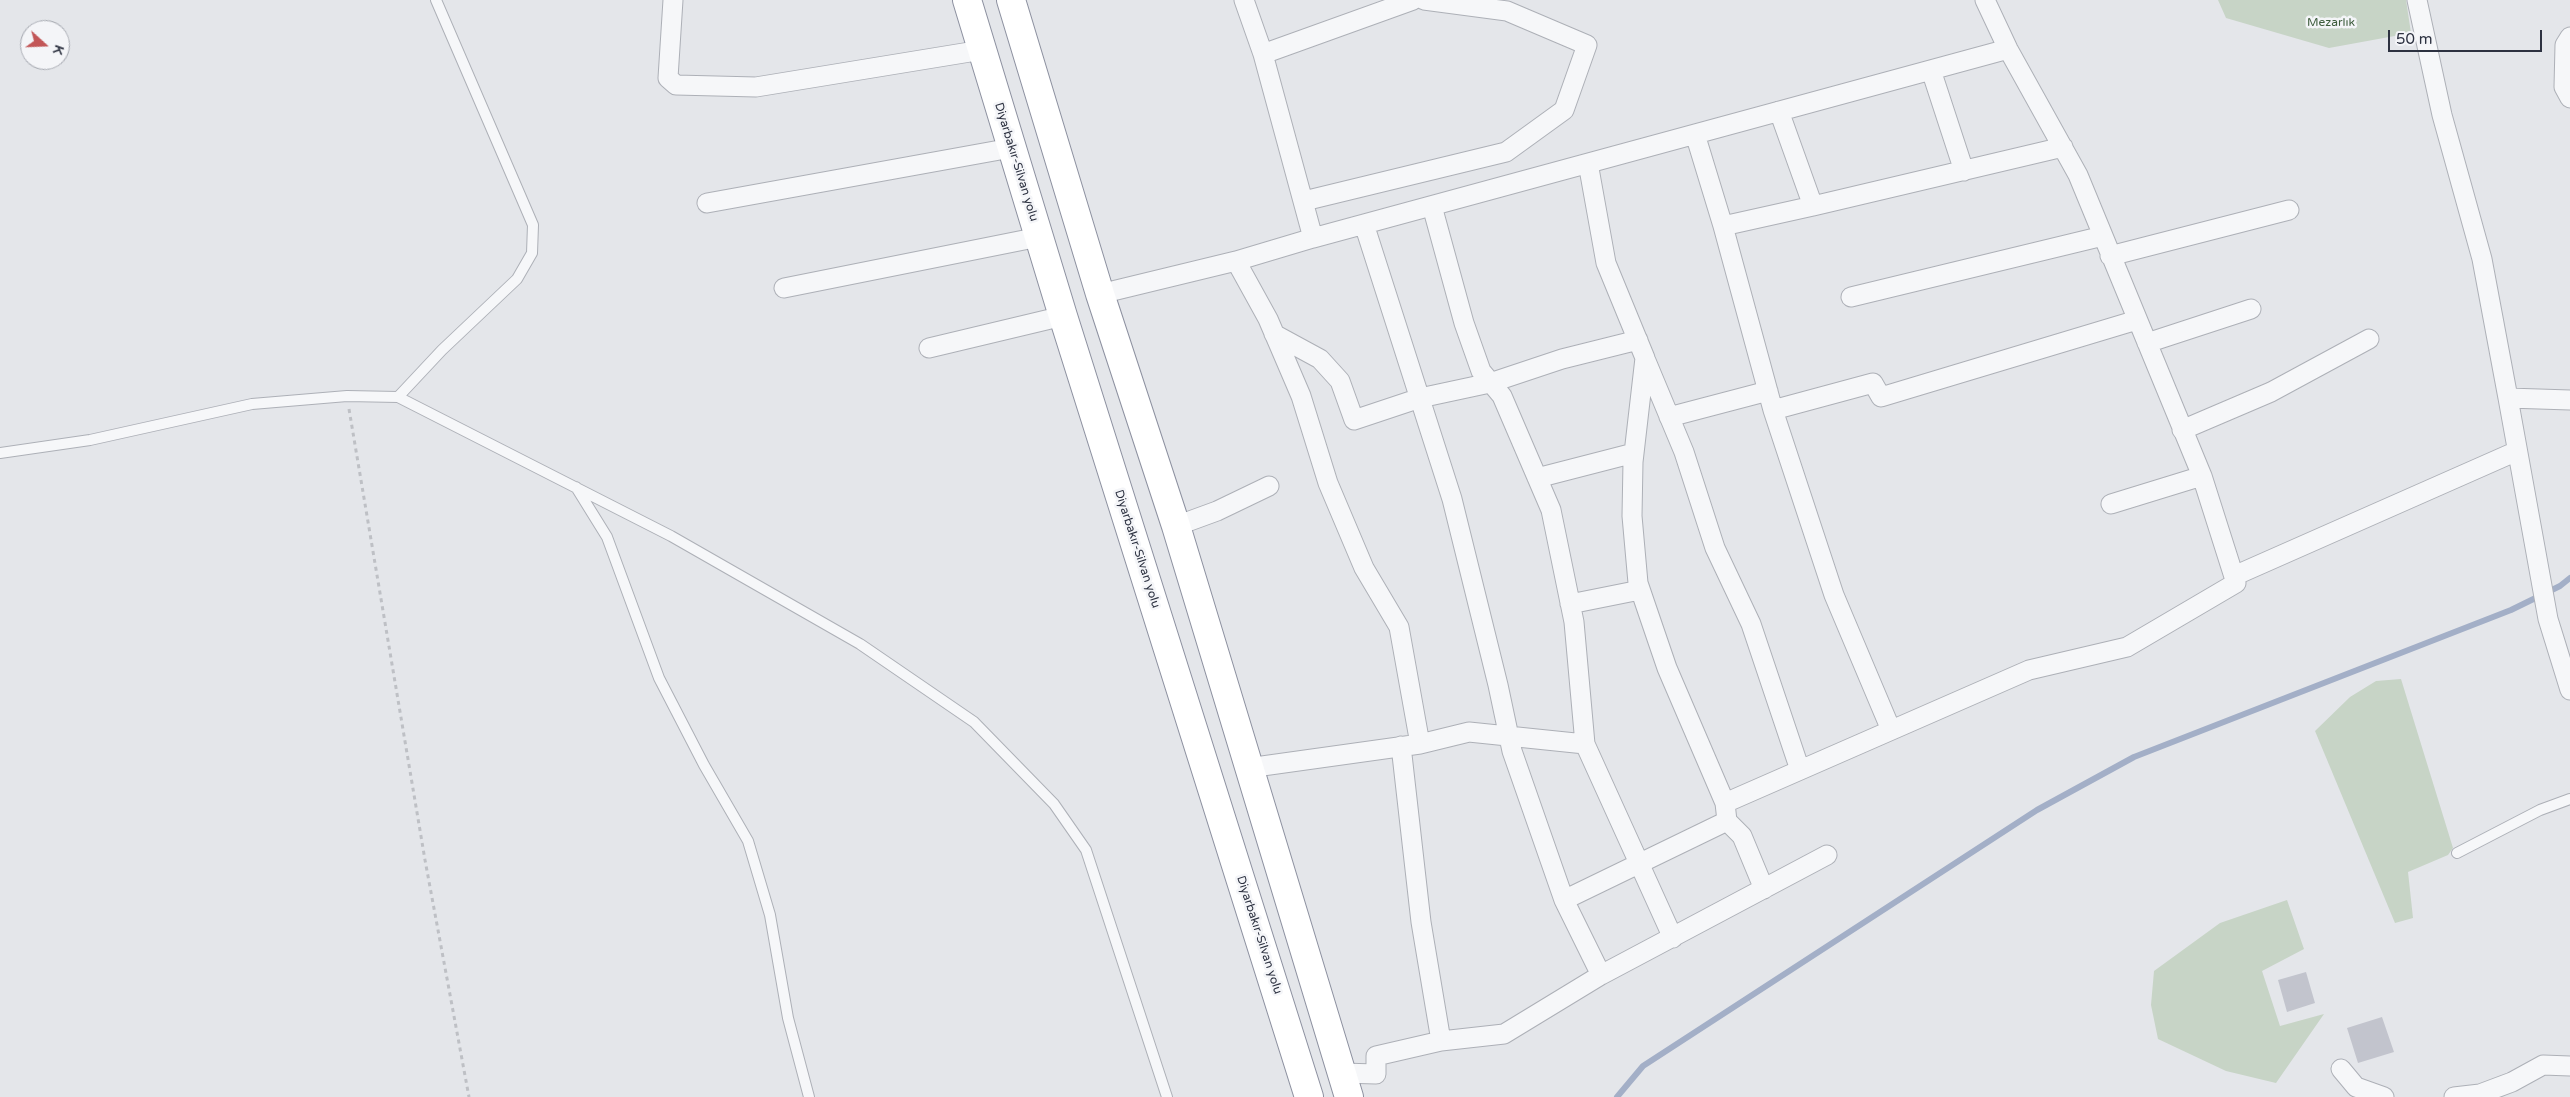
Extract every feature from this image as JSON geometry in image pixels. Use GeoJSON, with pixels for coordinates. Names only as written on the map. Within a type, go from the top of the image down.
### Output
{"type":"FeatureCollection","features":[{"type":"Feature","properties":{"kind":"highway","name":"Diyarbakır-Silvan yolu"},"geometry":{"type":"LineString","coordinates":[[967,0],[1063,316],[1309,1097]]}},
{"type":"Feature","properties":{"kind":"highway"},"geometry":{"type":"LineString","coordinates":[[1011,0],[1100,294],[1176,526],[1345,1085]]}},
{"type":"Feature","properties":{"kind":"street"},"geometry":{"type":"LineString","coordinates":[[673,0],[668,78],[676,85],[756,87],[982,50]]}},
{"type":"Feature","properties":{"kind":"street"},"geometry":{"type":"LineString","coordinates":[[1244,0],[1264,54],[1314,238]]}},
{"type":"Feature","properties":{"kind":"street"},"geometry":{"type":"LineString","coordinates":[[1264,54],[1413,0]]}},
{"type":"Feature","properties":{"kind":"street"},"geometry":{"type":"LineString","coordinates":[[1304,201],[1506,152],[1564,110],[1587,44],[1507,11],[1424,0]]}},
{"type":"Feature","properties":{"kind":"street"},"geometry":{"type":"LineString","coordinates":[[1564,900],[1640,864],[1800,770],[2029,670],[2128,647],[2236,583],[2202,476],[2078,175],[2008,49],[1985,0]]}},
{"type":"Feature","properties":{"kind":"street"},"geometry":{"type":"LineString","coordinates":[[2417,0],[2442,115],[2482,259],[2546,608],[2570,690]]}},
{"type":"Feature","properties":{"kind":"street"},"geometry":{"type":"LineString","coordinates":[[2570,37],[2565,45],[2564,87],[2570,98]]}},
{"type":"Feature","properties":{"kind":"street"},"geometry":{"type":"LineString","coordinates":[[1100,294],[1236,261],[1364,224],[2008,49]]}},
{"type":"Feature","properties":{"kind":"street"},"geometry":{"type":"LineString","coordinates":[[1931,70],[1964,170]]}},
{"type":"Feature","properties":{"kind":"street"},"geometry":{"type":"LineString","coordinates":[[1779,111],[1812,206]]}},
{"type":"Feature","properties":{"kind":"street"},"geometry":{"type":"LineString","coordinates":[[1695,134],[1723,226],[1773,410],[1834,596],[1891,730]]}},
{"type":"Feature","properties":{"kind":"street"},"geometry":{"type":"LineString","coordinates":[[1723,226],[2063,147]]}},
{"type":"Feature","properties":{"kind":"street"},"geometry":{"type":"LineString","coordinates":[[706,203],[1011,148]]}},
{"type":"Feature","properties":{"kind":"street"},"geometry":{"type":"LineString","coordinates":[[1588,163],[1606,263],[1684,452],[1715,548],[1751,624],[1800,770]]}},
{"type":"Feature","properties":{"kind":"street"},"geometry":{"type":"LineString","coordinates":[[1432,206],[1464,323],[1480,372],[1502,396],[1551,510],[1570,604],[1585,744],[1673,938]]}},
{"type":"Feature","properties":{"kind":"street"},"geometry":{"type":"LineString","coordinates":[[2110,256],[2289,210]]}},
{"type":"Feature","properties":{"kind":"street"},"geometry":{"type":"LineString","coordinates":[[1364,224],[1452,499],[1498,685],[1512,751],[1564,900],[1601,975]]}},
{"type":"Feature","properties":{"kind":"street"},"geometry":{"type":"LineString","coordinates":[[1851,297],[2103,236]]}},
{"type":"Feature","properties":{"kind":"street"},"geometry":{"type":"LineString","coordinates":[[784,288],[1039,237]]}},
{"type":"Feature","properties":{"kind":"street"},"geometry":{"type":"LineString","coordinates":[[1236,261],[1274,334],[1301,396],[1328,483],[1364,568],[1399,627],[1420,744]]}},
{"type":"Feature","properties":{"kind":"street"},"geometry":{"type":"LineString","coordinates":[[2147,343],[2251,309]]}},
{"type":"Feature","properties":{"kind":"street"},"geometry":{"type":"LineString","coordinates":[[929,348],[1063,316]]}},
{"type":"Feature","properties":{"kind":"street"},"geometry":{"type":"LineString","coordinates":[[1773,410],[1873,383],[1881,397],[2138,320]]}},
{"type":"Feature","properties":{"kind":"street"},"geometry":{"type":"LineString","coordinates":[[1274,334],[1320,359],[1340,381],[1354,420],[1420,398],[1490,383],[1562,359],[1641,349]]}},
{"type":"Feature","properties":{"kind":"street"},"geometry":{"type":"LineString","coordinates":[[2182,430],[2271,392],[2369,339]]}},
{"type":"Feature","properties":{"kind":"street"},"geometry":{"type":"LineString","coordinates":[[1641,349],[1632,516],[1638,582],[1667,668],[1726,812],[1742,836],[1764,889]]}},
{"type":"Feature","properties":{"kind":"street"},"geometry":{"type":"LineString","coordinates":[[1669,416],[1768,391]]}},
{"type":"Feature","properties":{"kind":"street"},"geometry":{"type":"LineString","coordinates":[[2508,398],[2570,400]]}},
{"type":"Feature","properties":{"kind":"street"},"geometry":{"type":"LineString","coordinates":[[2234,576],[2517,451]]}},
{"type":"Feature","properties":{"kind":"street"},"geometry":{"type":"LineString","coordinates":[[1537,478],[1634,453]]}},
{"type":"Feature","properties":{"kind":"street"},"geometry":{"type":"LineString","coordinates":[[2111,504],[2202,476]]}},
{"type":"Feature","properties":{"kind":"street"},"geometry":{"type":"LineString","coordinates":[[1176,526],[1217,511],[1269,486]]}},
{"type":"Feature","properties":{"kind":"street"},"geometry":{"type":"LineString","coordinates":[[1570,604],[1640,590]]}},
{"type":"Feature","properties":{"kind":"street"},"geometry":{"type":"LineString","coordinates":[[1248,768],[1420,744],[1470,732],[1585,744]]}},
{"type":"Feature","properties":{"kind":"street"},"geometry":{"type":"LineString","coordinates":[[1401,746],[1421,922],[1441,1041]]}},
{"type":"Feature","properties":{"kind":"street"},"geometry":{"type":"LineString","coordinates":[[1345,1085],[1376,1074],[1376,1056],[1441,1041],[1504,1034],[1601,975],[1827,856]]}},
{"type":"Feature","properties":{"kind":"street"},"geometry":{"type":"LineString","coordinates":[[2454,1097],[2480,1094],[2512,1082],[2543,1066],[2570,1066]]}},
{"type":"Feature","properties":{"kind":"street"},"geometry":{"type":"LineString","coordinates":[[2341,1069],[2356,1087],[2384,1097]]}},
{"type":"Feature","properties":{"kind":"lane"},"geometry":{"type":"LineString","coordinates":[[398,397],[442,350],[517,279],[532,253],[533,225],[436,0]]}},
{"type":"Feature","properties":{"kind":"lane"},"geometry":{"type":"LineString","coordinates":[[0,453],[90,440],[252,404],[347,396],[398,397],[671,536],[860,644],[974,722],[1047,797],[1086,850],[1167,1097]]}},
{"type":"Feature","properties":{"kind":"lane"},"geometry":{"type":"LineString","coordinates":[[576,486],[607,537],[659,678],[704,765],[748,841],[770,915],[788,1018],[809,1097]]}},
{"type":"Feature","properties":{"kind":"lane"},"geometry":{"type":"LineString","coordinates":[[2457,853],[2540,810],[2570,798]]}},
{"type":"Feature","properties":{"kind":"path"},"geometry":{"type":"LineString","coordinates":[[347,396],[424,850],[469,1097]]}},
{"type":"Feature","properties":{"kind":"green space","name":"Mezarlık"},"geometry":{"type":"Polygon","coordinates":[[[2218,0],[2406,0],[2411,33],[2329,48],[2226,18],[2218,0]]]}},
{"type":"Feature","properties":{"kind":"green space"},"geometry":{"type":"Polygon","coordinates":[[[2401,679],[2453,848],[2448,855],[2408,872],[2413,918],[2395,923],[2315,731],[2350,697],[2376,681],[2401,679]]]}},
{"type":"Feature","properties":{"kind":"green space"},"geometry":{"type":"Polygon","coordinates":[[[2287,900],[2304,949],[2262,971],[2280,1026],[2324,1014],[2276,1083],[2226,1071],[2158,1039],[2151,1005],[2154,971],[2220,923],[2287,900]]]}},
{"type":"Feature","properties":{"kind":"building"},"geometry":{"type":"Polygon","coordinates":[[[2306,972],[2315,1003],[2287,1012],[2278,980],[2306,972]]]}},
{"type":"Feature","properties":{"kind":"building"},"geometry":{"type":"Polygon","coordinates":[[[2382,1017],[2394,1052],[2358,1063],[2347,1028],[2382,1017]]]}},
{"type":"Feature","properties":{"kind":"waterway"},"geometry":{"type":"LineString","coordinates":[[1617,1097],[1643,1066],[2037,810],[2134,757],[2511,610],[2560,586],[2570,578]]}}]}
